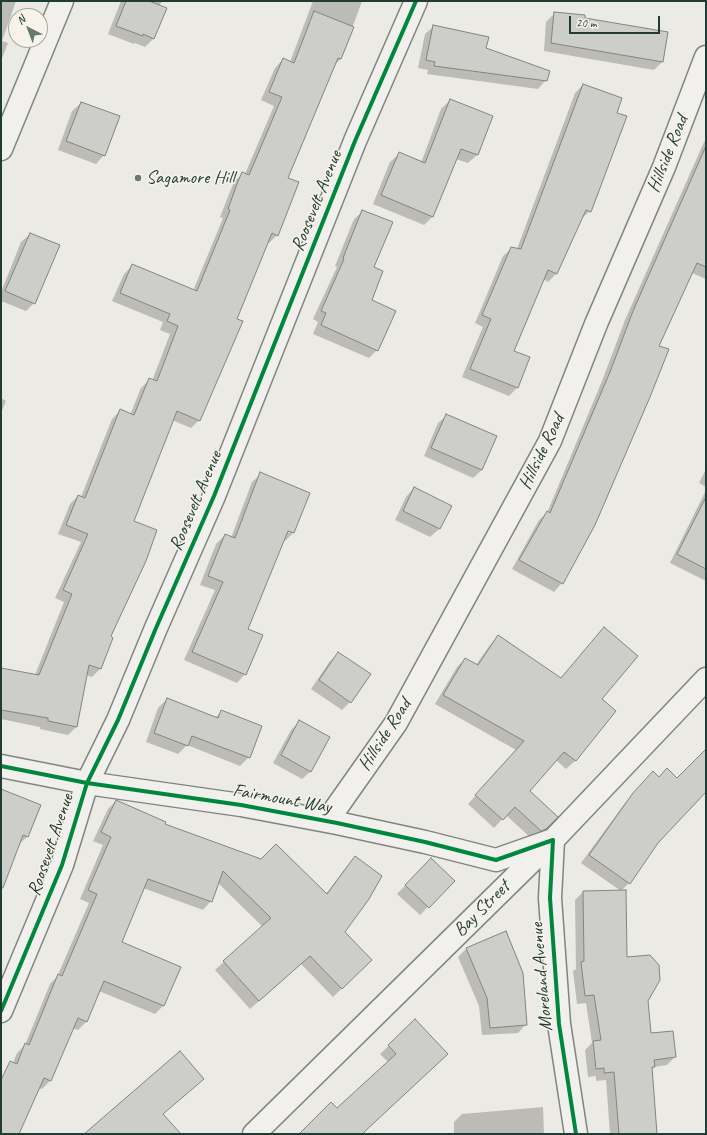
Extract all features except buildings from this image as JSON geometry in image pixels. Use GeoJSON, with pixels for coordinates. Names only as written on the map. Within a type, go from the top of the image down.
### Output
{"type":"FeatureCollection","features":[{"type":"Feature","properties":{"kind":"street"},"geometry":{"type":"LineString","coordinates":[[1,149],[62,1]]}},
{"type":"Feature","properties":{"kind":"street","name":"Roosevelt Avenue"},"geometry":{"type":"LineString","coordinates":[[1,1011],[62,866],[87,783],[118,720],[156,628],[214,496],[355,141],[416,1]]}},
{"type":"Feature","properties":{"kind":"street","name":"Hillside Road"},"geometry":{"type":"LineString","coordinates":[[327,821],[396,723],[550,441],[596,324],[664,167],[706,57]]}},
{"type":"Feature","properties":{"kind":"street","name":"Bay Street"},"geometry":{"type":"LineString","coordinates":[[254,1134],[553,840],[706,679]]}},
{"type":"Feature","properties":{"kind":"street","name":"Fairmount Way"},"geometry":{"type":"LineString","coordinates":[[1,766],[87,783],[242,806],[327,821],[425,842],[496,860],[553,840]]}},
{"type":"Feature","properties":{"kind":"street","name":"Moreland Avenue"},"geometry":{"type":"LineString","coordinates":[[553,840],[550,898],[559,1024],[576,1134]]}},
{"type":"Feature","properties":{"kind":"cycle path"},"geometry":{"type":"LineString","coordinates":[[1,1011],[62,865],[87,783],[118,720],[156,628],[214,496],[355,141],[416,1]]}},
{"type":"Feature","properties":{"kind":"cycle path"},"geometry":{"type":"LineString","coordinates":[[1,766],[87,783],[241,805],[337,823],[425,842],[496,860],[553,840],[550,898],[559,1024],[576,1134]]}},
{"type":"Feature","properties":{"kind":"place","name":"Sagamore Hill"},"geometry":{"type":"Point","coordinates":[138,178]}}]}
